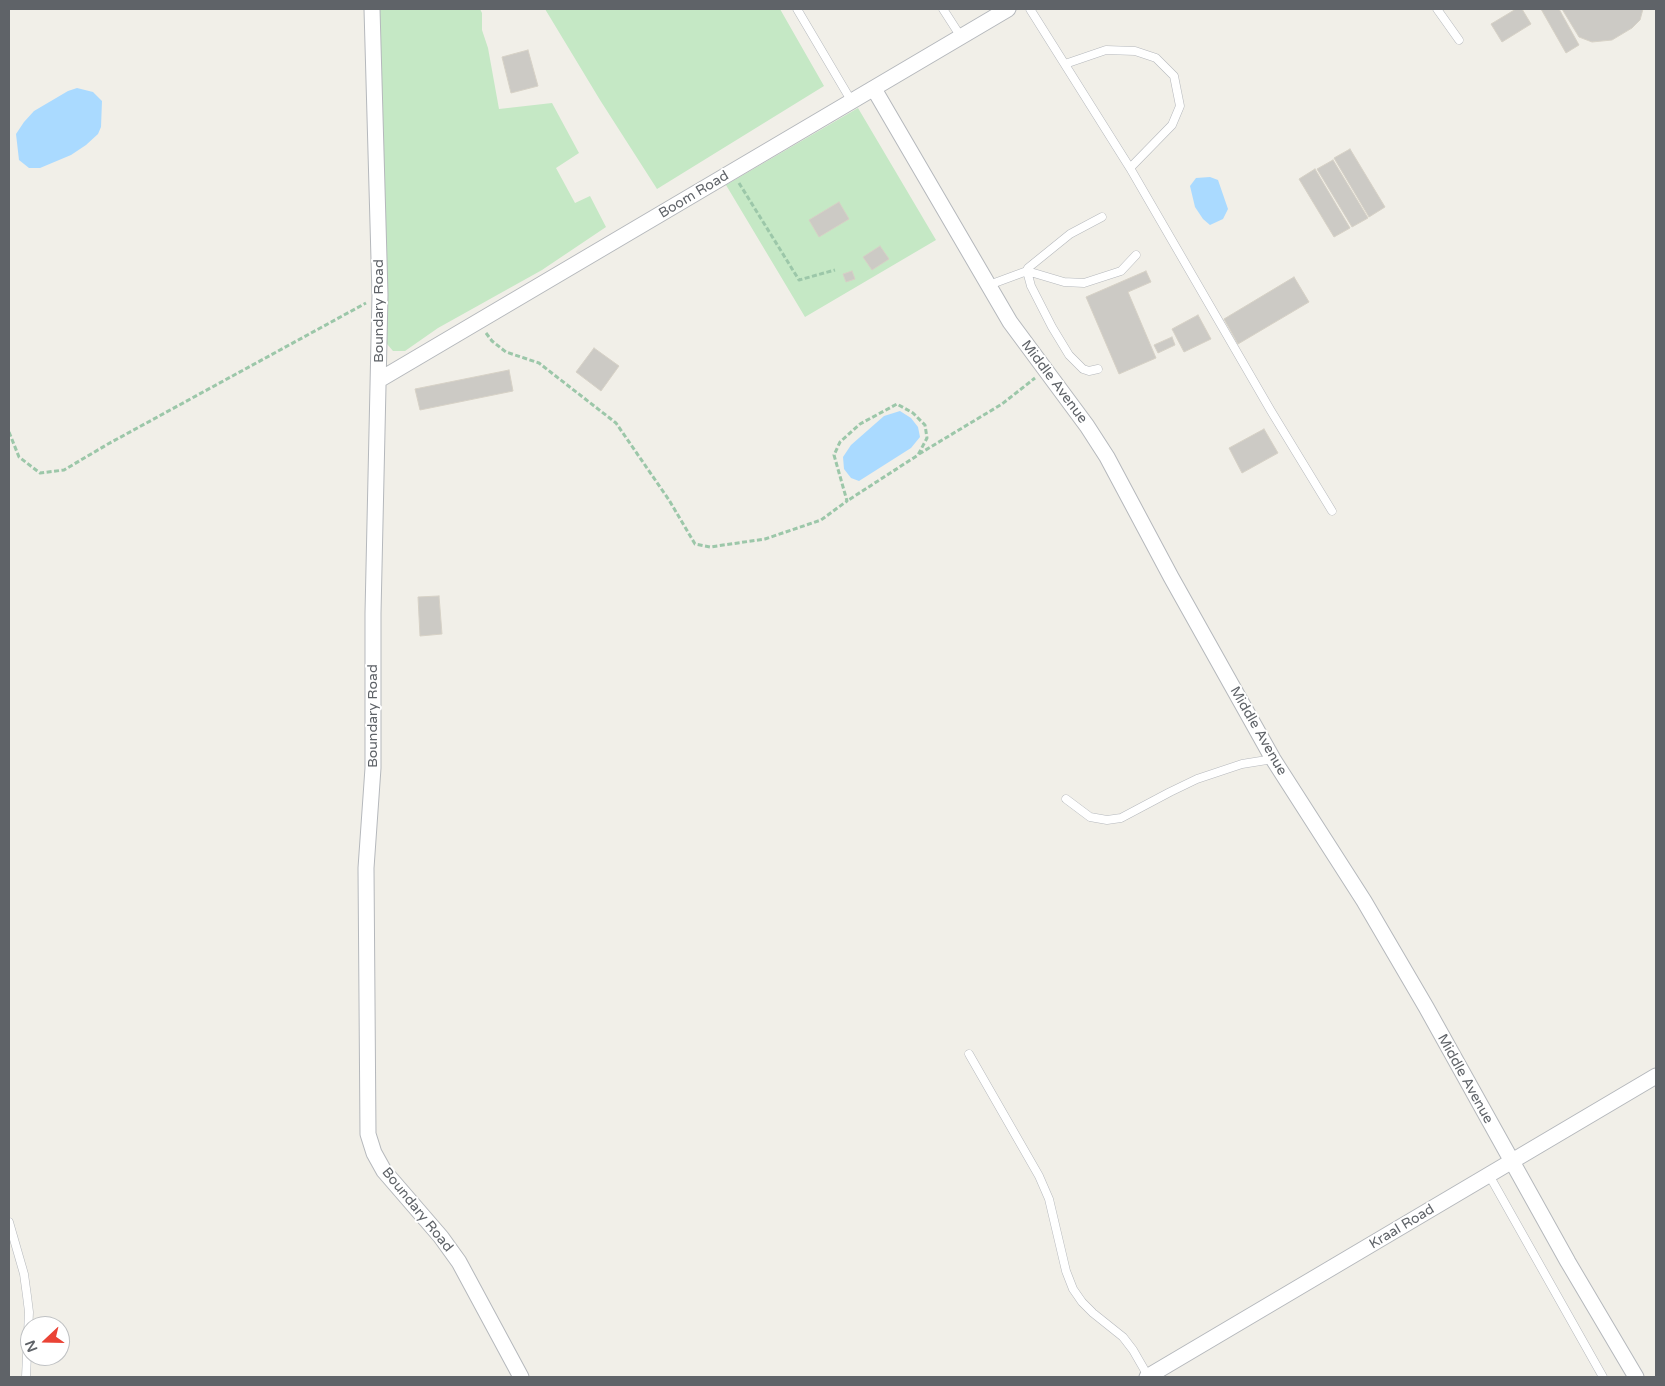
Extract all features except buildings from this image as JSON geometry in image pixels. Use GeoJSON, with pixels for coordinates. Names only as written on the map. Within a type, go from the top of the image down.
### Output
{"type":"FeatureCollection","features":[{"type":"Feature","properties":{"kind":"street","name":"Boundary Road"},"geometry":{"type":"LineString","coordinates":[[372,9],[380,296],[373,768],[366,868],[368,1134],[374,1153],[384,1171],[441,1237],[459,1262],[521,1377]]}},
{"type":"Feature","properties":{"kind":"street","name":"Boom Road"},"geometry":{"type":"LineString","coordinates":[[379,380],[1008,9]]}},
{"type":"Feature","properties":{"kind":"street","name":"Middle Avenue"},"geometry":{"type":"LineString","coordinates":[[874,89],[989,286],[1020,335],[1087,426],[1107,458],[1273,760],[1364,901],[1426,1007],[1568,1262],[1636,1377]]}},
{"type":"Feature","properties":{"kind":"street","name":"Kraal Road"},"geometry":{"type":"LineString","coordinates":[[1148,1377],[1656,1076]]}},
{"type":"Feature","properties":{"kind":"lane"},"geometry":{"type":"LineString","coordinates":[[797,9],[852,102]]}},
{"type":"Feature","properties":{"kind":"lane"},"geometry":{"type":"LineString","coordinates":[[944,9],[961,38]]}},
{"type":"Feature","properties":{"kind":"lane"},"geometry":{"type":"LineString","coordinates":[[1030,9],[1130,168],[1271,411],[1332,511]]}},
{"type":"Feature","properties":{"kind":"lane"},"geometry":{"type":"LineString","coordinates":[[1437,9],[1459,40]]}},
{"type":"Feature","properties":{"kind":"lane"},"geometry":{"type":"LineString","coordinates":[[1064,64],[1106,50],[1135,52],[1156,58],[1174,76],[1180,106],[1172,125],[1130,168]]}},
{"type":"Feature","properties":{"kind":"lane"},"geometry":{"type":"LineString","coordinates":[[989,286],[1027,271],[1028,268],[1070,234],[1102,217]]}},
{"type":"Feature","properties":{"kind":"lane"},"geometry":{"type":"LineString","coordinates":[[1027,271],[1064,282],[1084,283],[1121,271],[1136,255]]}},
{"type":"Feature","properties":{"kind":"lane"},"geometry":{"type":"LineString","coordinates":[[1027,271],[1032,286],[1052,327],[1069,355],[1083,369],[1098,369]]}},
{"type":"Feature","properties":{"kind":"lane"},"geometry":{"type":"LineString","coordinates":[[1066,799],[1090,817],[1107,820],[1121,818],[1197,779],[1242,764],[1273,760]]}},
{"type":"Feature","properties":{"kind":"lane"},"geometry":{"type":"LineString","coordinates":[[969,1054],[1039,1176],[1049,1199],[1063,1263],[1073,1289],[1093,1313],[1122,1337],[1133,1350],[1148,1377]]}},
{"type":"Feature","properties":{"kind":"lane"},"geometry":{"type":"LineString","coordinates":[[1489,1176],[1603,1377]]}},
{"type":"Feature","properties":{"kind":"lane"},"geometry":{"type":"LineString","coordinates":[[9,1222],[24,1274],[29,1312],[26,1377]]}},
{"type":"Feature","properties":{"kind":"path"},"geometry":{"type":"LineString","coordinates":[[733,172],[799,280],[836,270]]}},
{"type":"Feature","properties":{"kind":"path"},"geometry":{"type":"LineString","coordinates":[[9,432],[20,457],[40,473],[64,470],[116,439],[380,296]]}},
{"type":"Feature","properties":{"kind":"path"},"geometry":{"type":"LineString","coordinates":[[478,322],[492,341],[506,352],[539,363],[616,423],[669,500],[695,544],[710,547],[765,539],[821,520],[918,455],[1002,404],[1046,370]]}},
{"type":"Feature","properties":{"kind":"path"},"geometry":{"type":"LineString","coordinates":[[847,502],[834,455],[840,442],[860,424],[897,404],[913,413],[925,425],[927,438],[918,455]]}},
{"type":"Feature","properties":{"kind":"green space"},"geometry":{"type":"Polygon","coordinates":[[[379,9],[480,9],[482,13],[482,30],[488,48],[499,109],[552,103],[579,153],[556,168],[575,203],[590,196],[606,227],[542,270],[438,328],[405,351],[393,351],[387,344],[379,9]]]}},
{"type":"Feature","properties":{"kind":"green space"},"geometry":{"type":"Polygon","coordinates":[[[545,9],[780,9],[824,86],[657,189],[545,9]]]}},
{"type":"Feature","properties":{"kind":"green space"},"geometry":{"type":"Polygon","coordinates":[[[858,108],[936,240],[805,317],[726,185],[858,108]]]}},
{"type":"Feature","properties":{"kind":"water"},"geometry":{"type":"Polygon","coordinates":[[[77,88],[93,92],[102,101],[101,127],[98,134],[71,155],[40,168],[29,168],[19,160],[16,134],[34,111],[68,91],[77,88]]]}},
{"type":"Feature","properties":{"kind":"water"},"geometry":{"type":"Polygon","coordinates":[[[1210,177],[1218,180],[1228,209],[1223,219],[1210,225],[1203,219],[1195,207],[1190,186],[1196,178],[1210,177]]]}},
{"type":"Feature","properties":{"kind":"water"},"geometry":{"type":"Polygon","coordinates":[[[900,411],[911,418],[918,427],[920,437],[911,448],[859,481],[851,478],[844,469],[843,457],[851,445],[884,416],[900,411]]]}}]}
